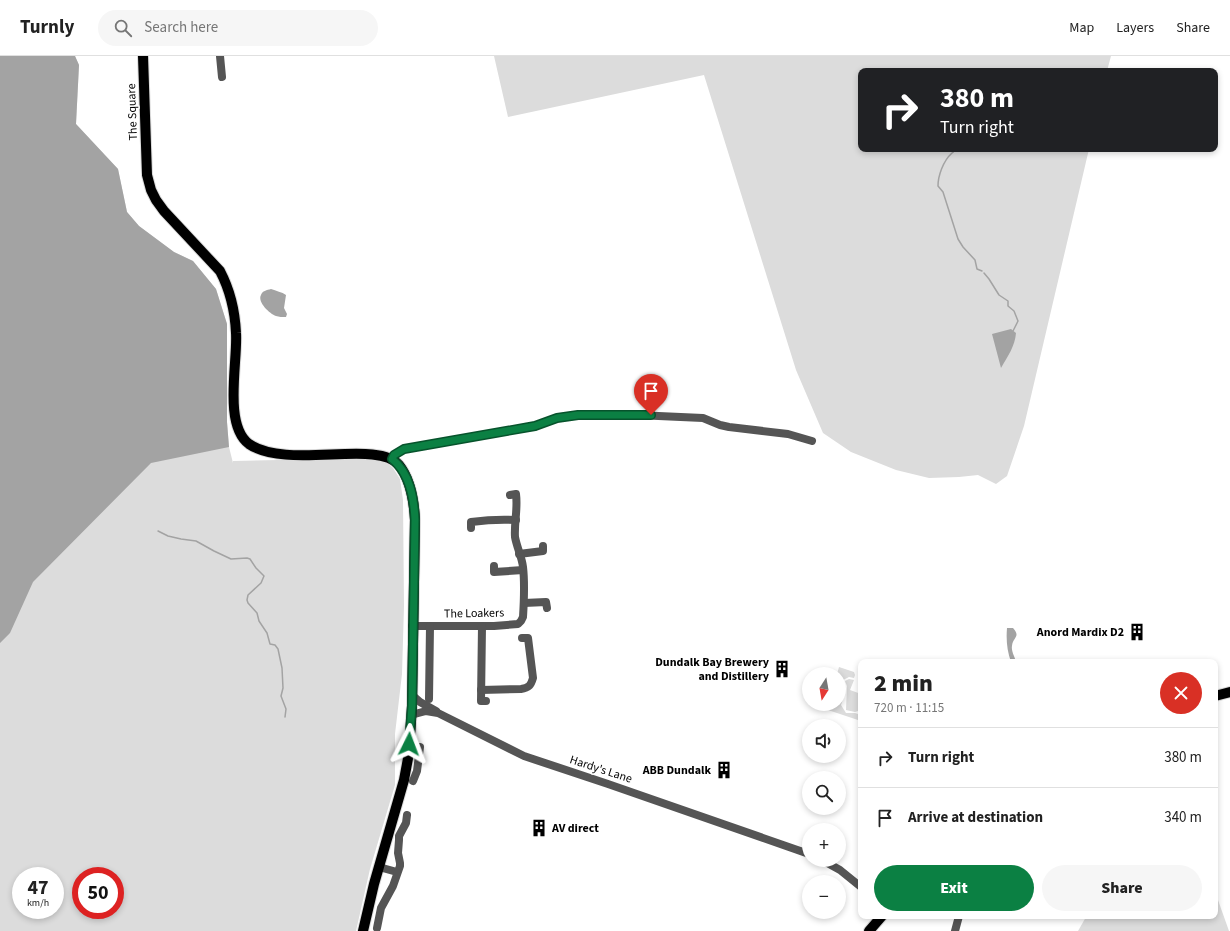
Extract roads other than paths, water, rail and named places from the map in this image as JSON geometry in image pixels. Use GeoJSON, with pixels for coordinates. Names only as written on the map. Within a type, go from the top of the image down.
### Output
{"type":"FeatureCollection","features":[{"type":"Feature","properties":{"kind":"main road","name":"The Square"},"geometry":{"type":"LineString","coordinates":[[143,56],[147,175],[151,190],[156,200],[175,224],[220,272],[226,282],[232,305],[237,348],[233,394],[234,409],[236,423],[242,435],[248,443],[258,449],[281,454],[376,454],[392,459]]}},
{"type":"Feature","properties":{"kind":"main road"},"geometry":{"type":"LineString","coordinates":[[363,931],[379,867],[404,780],[408,757],[411,715],[415,520],[414,506],[412,494],[404,472],[399,464],[392,459]]}},
{"type":"Feature","properties":{"kind":"main road"},"geometry":{"type":"LineString","coordinates":[[1218,695],[1230,692]]}},
{"type":"Feature","properties":{"kind":"main road"},"geometry":{"type":"LineString","coordinates":[[870,931],[880,919]]}},
{"type":"Feature","properties":{"kind":"street"},"geometry":{"type":"LineString","coordinates":[[220,56],[222,77]]}},
{"type":"Feature","properties":{"kind":"street"},"geometry":{"type":"LineString","coordinates":[[392,459],[394,455],[404,449],[535,426],[557,418],[578,415],[614,414],[703,418],[729,427],[788,434],[812,441]]}},
{"type":"Feature","properties":{"kind":"street","name":"The Loakers"},"geometry":{"type":"LineString","coordinates":[[412,626],[482,626],[518,624],[521,621],[523,617],[524,603],[523,570],[515,538],[517,507],[516,494],[510,495]]}},
{"type":"Feature","properties":{"kind":"street"},"geometry":{"type":"LineString","coordinates":[[471,528],[471,522],[490,519],[516,520]]}},
{"type":"Feature","properties":{"kind":"street"},"geometry":{"type":"LineString","coordinates":[[519,554],[544,551],[543,546]]}},
{"type":"Feature","properties":{"kind":"street"},"geometry":{"type":"LineString","coordinates":[[494,566],[494,572],[523,570]]}},
{"type":"Feature","properties":{"kind":"street"},"geometry":{"type":"LineString","coordinates":[[524,603],[546,602],[547,608]]}},
{"type":"Feature","properties":{"kind":"street"},"geometry":{"type":"LineString","coordinates":[[429,699],[430,626]]}},
{"type":"Feature","properties":{"kind":"street"},"geometry":{"type":"LineString","coordinates":[[482,626],[481,701],[486,701]]}},
{"type":"Feature","properties":{"kind":"street"},"geometry":{"type":"LineString","coordinates":[[481,690],[528,688],[533,678],[528,638],[522,638]]}},
{"type":"Feature","properties":{"kind":"street","name":"Hardy's Lane"},"geometry":{"type":"LineString","coordinates":[[412,695],[420,702],[438,712],[524,756],[802,852]]}},
{"type":"Feature","properties":{"kind":"street"},"geometry":{"type":"LineString","coordinates":[[411,715],[426,712],[438,712]]}},
{"type":"Feature","properties":{"kind":"street"},"geometry":{"type":"LineString","coordinates":[[413,782],[417,771],[420,746]]}},
{"type":"Feature","properties":{"kind":"street"},"geometry":{"type":"LineString","coordinates":[[408,757],[418,761]]}},
{"type":"Feature","properties":{"kind":"street"},"geometry":{"type":"LineString","coordinates":[[377,928],[381,908],[392,886],[400,862],[398,853],[399,836],[406,823],[407,815]]}},
{"type":"Feature","properties":{"kind":"street"},"geometry":{"type":"LineString","coordinates":[[379,867],[397,872]]}},
{"type":"Feature","properties":{"kind":"street"},"geometry":{"type":"LineString","coordinates":[[833,867],[858,884]]}},
{"type":"Feature","properties":{"kind":"street"},"geometry":{"type":"LineString","coordinates":[[955,931],[958,919]]}},
{"type":"Feature","properties":{"kind":"waterway"},"geometry":{"type":"LineString","coordinates":[[953,152],[944,164],[940,173],[938,186],[943,192],[958,239],[975,260],[977,269],[982,271]]}},
{"type":"Feature","properties":{"kind":"waterway"},"geometry":{"type":"LineString","coordinates":[[984,273],[999,295],[1008,301],[1008,306],[1014,311],[1018,321],[1013,331]]}},
{"type":"Feature","properties":{"kind":"waterway"},"geometry":{"type":"LineString","coordinates":[[158,531],[168,536],[196,541],[231,559],[250,559],[264,576],[261,583],[248,595],[247,600],[257,613],[259,621],[267,633],[270,644],[275,645],[278,649],[282,668],[283,688],[281,696],[286,709],[285,717]]}},
{"type":"Feature","properties":{"kind":"place","name":"Anord Mardix D2"},"geometry":{"type":"Point","coordinates":[1137,632]}},
{"type":"Feature","properties":{"kind":"place","name":"Dundalk Bay Brewery and Distillery"},"geometry":{"type":"Point","coordinates":[782,669]}},
{"type":"Feature","properties":{"kind":"place","name":"ABB Dundalk"},"geometry":{"type":"Point","coordinates":[724,770]}},
{"type":"Feature","properties":{"kind":"place","name":"AV direct"},"geometry":{"type":"Point","coordinates":[539,828]}}]}
